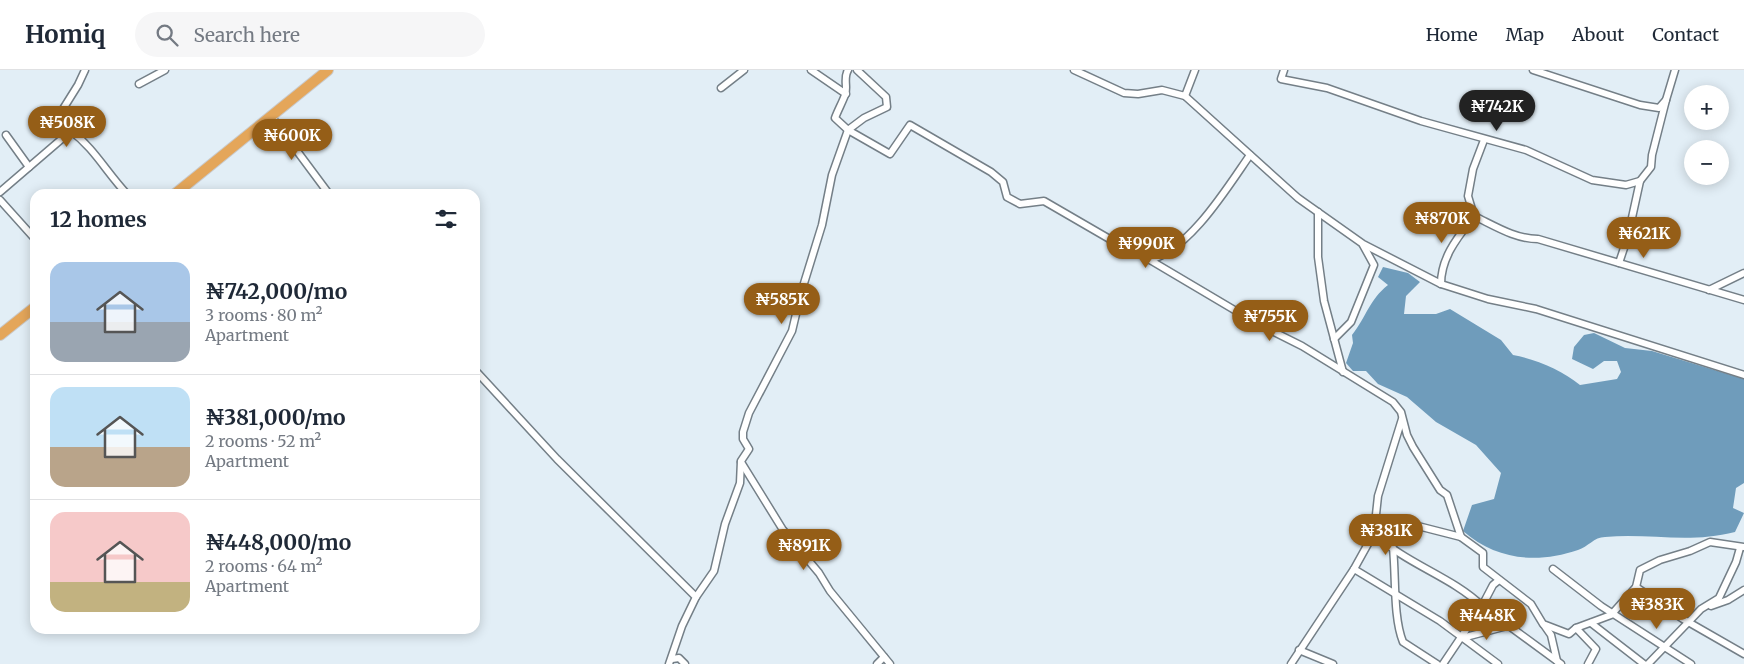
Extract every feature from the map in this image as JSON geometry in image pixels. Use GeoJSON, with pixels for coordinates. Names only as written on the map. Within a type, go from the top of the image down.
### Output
{"type":"FeatureCollection","features":[{"type":"Feature","properties":{"kind":"highway"},"geometry":{"type":"LineString","coordinates":[[181,189],[328,70]]}},
{"type":"Feature","properties":{"kind":"highway"},"geometry":{"type":"LineString","coordinates":[[0,335],[30,311]]}},
{"type":"Feature","properties":{"kind":"street"},"geometry":{"type":"LineString","coordinates":[[84,70],[78,85],[63,109],[65,121],[71,131],[86,142],[109,175],[122,189]]}},
{"type":"Feature","properties":{"kind":"street"},"geometry":{"type":"LineString","coordinates":[[139,84],[165,70]]}},
{"type":"Feature","properties":{"kind":"street"},"geometry":{"type":"LineString","coordinates":[[721,88],[744,70]]}},
{"type":"Feature","properties":{"kind":"street"},"geometry":{"type":"LineString","coordinates":[[811,70],[846,94]]}},
{"type":"Feature","properties":{"kind":"street"},"geometry":{"type":"LineString","coordinates":[[848,70],[845,74],[846,94],[835,118],[848,130],[890,154],[910,125],[991,172],[1003,182],[1007,197],[1016,203],[1044,202],[1113,241],[1127,244],[1150,260],[1393,402],[1401,412],[1413,447],[1440,490],[1447,496],[1461,537]]}},
{"type":"Feature","properties":{"kind":"street"},"geometry":{"type":"LineString","coordinates":[[671,662],[682,626],[696,597],[714,571],[725,524],[740,483],[741,461],[749,449],[743,439],[748,414],[792,331],[822,225],[832,175],[848,130],[864,118],[887,107],[886,97],[857,70]]}},
{"type":"Feature","properties":{"kind":"street"},"geometry":{"type":"LineString","coordinates":[[1074,70],[1124,94],[1162,90],[1185,96],[1298,198],[1362,244],[1440,284],[1488,299],[1536,309],[1744,375]]}},
{"type":"Feature","properties":{"kind":"street"},"geometry":{"type":"LineString","coordinates":[[1185,96],[1195,70]]}},
{"type":"Feature","properties":{"kind":"street"},"geometry":{"type":"LineString","coordinates":[[1284,70],[1281,79],[1327,88],[1421,121],[1484,140],[1526,150],[1592,180],[1626,185],[1640,181]]}},
{"type":"Feature","properties":{"kind":"street"},"geometry":{"type":"LineString","coordinates":[[1533,70],[1640,105],[1659,108],[1666,100]]}},
{"type":"Feature","properties":{"kind":"street"},"geometry":{"type":"LineString","coordinates":[[1619,263],[1628,236],[1640,181],[1651,167],[1652,155],[1675,70]]}},
{"type":"Feature","properties":{"kind":"street"},"geometry":{"type":"LineString","coordinates":[[271,116],[325,189]]}},
{"type":"Feature","properties":{"kind":"street"},"geometry":{"type":"LineString","coordinates":[[0,192],[71,131]]}},
{"type":"Feature","properties":{"kind":"street"},"geometry":{"type":"LineString","coordinates":[[6,135],[29,167]]}},
{"type":"Feature","properties":{"kind":"street"},"geometry":{"type":"LineString","coordinates":[[1484,140],[1473,169],[1468,196],[1474,216],[1504,231],[1526,239],[1538,238],[1744,300]]}},
{"type":"Feature","properties":{"kind":"street"},"geometry":{"type":"LineString","coordinates":[[1150,260],[1162,256],[1196,228],[1250,155]]}},
{"type":"Feature","properties":{"kind":"street"},"geometry":{"type":"LineString","coordinates":[[0,200],[30,233]]}},
{"type":"Feature","properties":{"kind":"street"},"geometry":{"type":"LineString","coordinates":[[1318,212],[1318,257],[1324,300],[1343,372]]}},
{"type":"Feature","properties":{"kind":"street"},"geometry":{"type":"LineString","coordinates":[[1440,284],[1444,260],[1458,236],[1474,216]]}},
{"type":"Feature","properties":{"kind":"street"},"geometry":{"type":"LineString","coordinates":[[1334,339],[1351,322],[1374,266],[1362,244]]}},
{"type":"Feature","properties":{"kind":"street"},"geometry":{"type":"LineString","coordinates":[[1709,290],[1744,273]]}},
{"type":"Feature","properties":{"kind":"street"},"geometry":{"type":"LineString","coordinates":[[480,375],[557,459],[696,597]]}},
{"type":"Feature","properties":{"kind":"street"},"geometry":{"type":"LineString","coordinates":[[1291,664],[1354,569],[1374,533],[1378,496],[1402,419]]}},
{"type":"Feature","properties":{"kind":"street"},"geometry":{"type":"LineString","coordinates":[[741,461],[783,530],[890,664]]}},
{"type":"Feature","properties":{"kind":"street"},"geometry":{"type":"LineString","coordinates":[[1375,520],[1414,525],[1461,537],[1483,553],[1483,567],[1531,604],[1551,635],[1559,662]]}},
{"type":"Feature","properties":{"kind":"street"},"geometry":{"type":"LineString","coordinates":[[1374,533],[1393,548],[1470,595],[1507,626],[1523,635],[1559,662]]}},
{"type":"Feature","properties":{"kind":"street"},"geometry":{"type":"LineString","coordinates":[[1543,624],[1569,634],[1576,628],[1612,614],[1636,587],[1640,570],[1660,560],[1690,551],[1710,542],[1742,548],[1719,598],[1702,609],[1690,623],[1646,664],[1591,623]]}},
{"type":"Feature","properties":{"kind":"street"},"geometry":{"type":"LineString","coordinates":[[1393,548],[1397,619],[1403,642],[1436,664]]}},
{"type":"Feature","properties":{"kind":"street"},"geometry":{"type":"LineString","coordinates":[[1354,569],[1440,620],[1498,664]]}},
{"type":"Feature","properties":{"kind":"street"},"geometry":{"type":"LineString","coordinates":[[1552,569],[1612,614],[1691,664]]}},
{"type":"Feature","properties":{"kind":"street"},"geometry":{"type":"LineString","coordinates":[[1443,664],[1462,638],[1490,590],[1499,580]]}},
{"type":"Feature","properties":{"kind":"street"},"geometry":{"type":"LineString","coordinates":[[1636,587],[1690,623],[1744,654]]}},
{"type":"Feature","properties":{"kind":"street"},"geometry":{"type":"LineString","coordinates":[[1702,609],[1728,600],[1744,590]]}},
{"type":"Feature","properties":{"kind":"street"},"geometry":{"type":"LineString","coordinates":[[1462,638],[1507,626]]}},
{"type":"Feature","properties":{"kind":"street"},"geometry":{"type":"LineString","coordinates":[[1576,628],[1596,649],[1588,664]]}},
{"type":"Feature","properties":{"kind":"street"},"geometry":{"type":"LineString","coordinates":[[1299,650],[1333,664]]}},
{"type":"Feature","properties":{"kind":"street"},"geometry":{"type":"LineString","coordinates":[[876,664],[884,657]]}},
{"type":"Feature","properties":{"kind":"street"},"geometry":{"type":"LineString","coordinates":[[671,662],[679,658],[685,664]]}},
{"type":"Feature","properties":{"kind":"water"},"geometry":{"type":"Polygon","coordinates":[[[1383,267],[1408,273],[1420,282],[1406,296],[1404,314],[1436,314],[1450,309],[1501,340],[1513,355],[1531,359],[1548,366],[1580,385],[1617,379],[1621,372],[1617,361],[1604,361],[1593,369],[1572,359],[1574,347],[1584,335],[1594,333],[1625,348],[1652,351],[1744,379],[1744,483],[1736,488],[1733,508],[1744,513],[1735,532],[1685,538],[1601,537],[1578,550],[1547,557],[1532,558],[1517,557],[1503,553],[1476,541],[1463,531],[1472,505],[1494,499],[1501,473],[1476,445],[1436,422],[1407,397],[1378,384],[1366,371],[1353,371],[1346,363],[1353,343],[1352,335],[1376,296],[1388,285],[1378,277],[1383,267]]]}}]}
